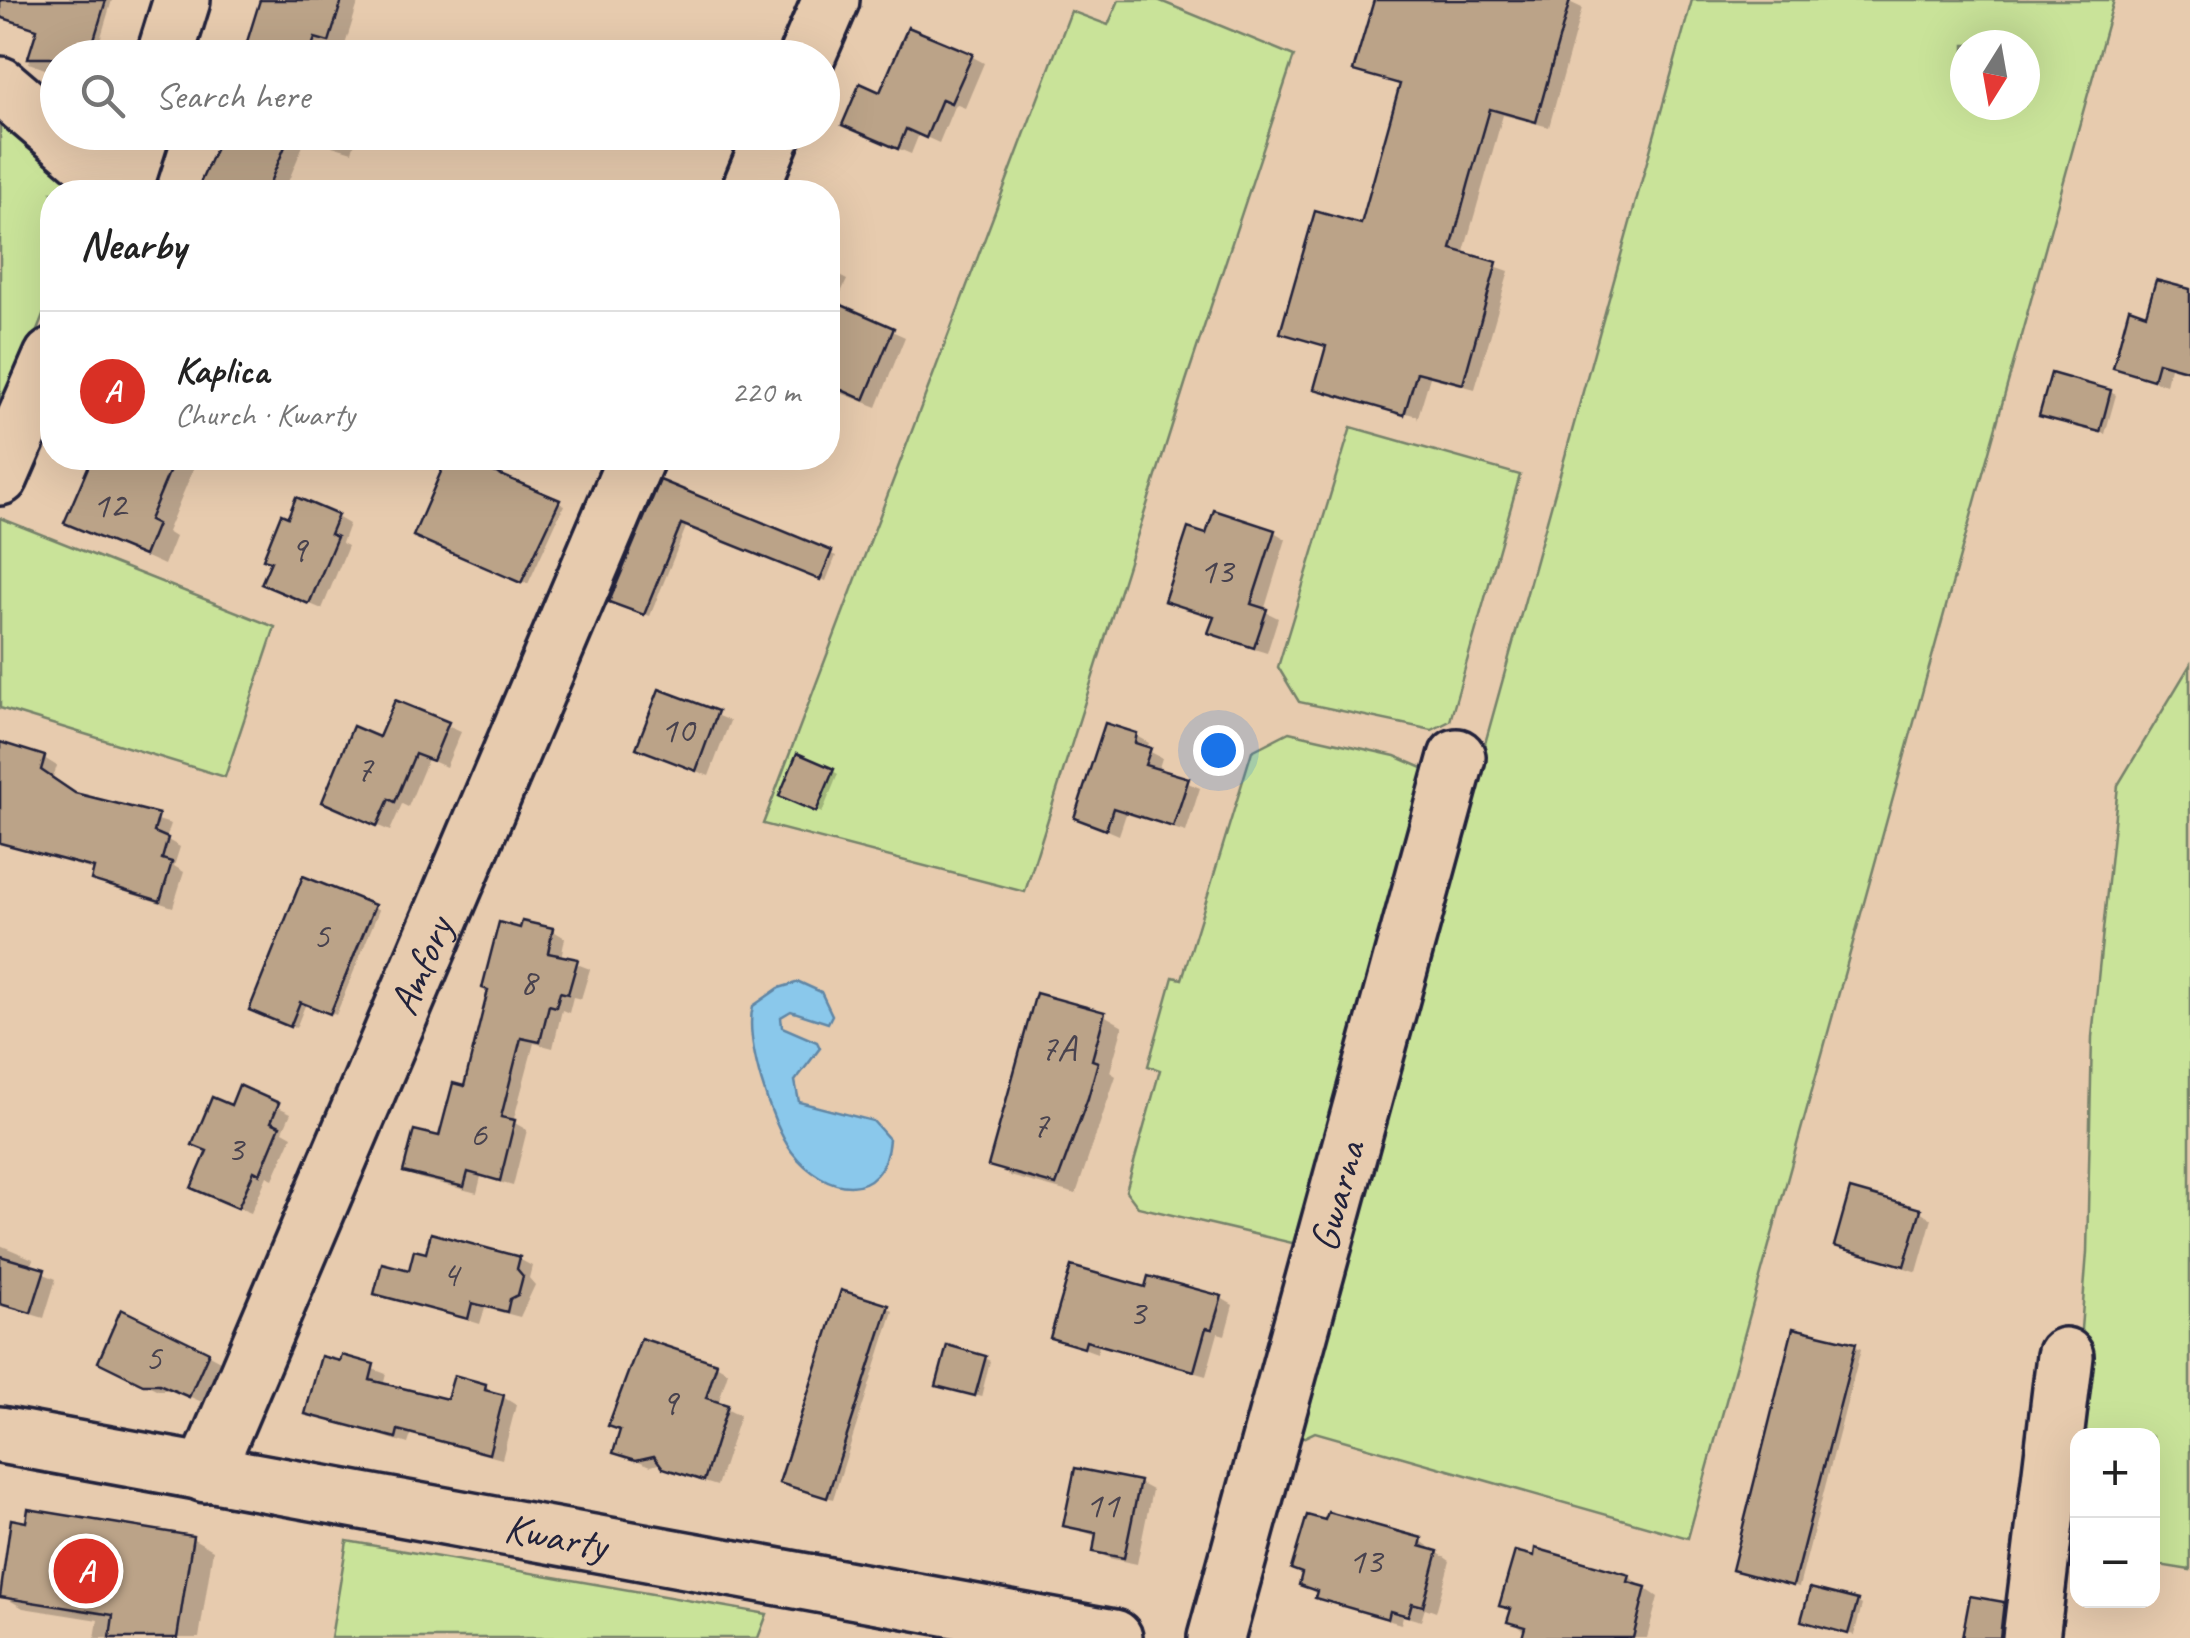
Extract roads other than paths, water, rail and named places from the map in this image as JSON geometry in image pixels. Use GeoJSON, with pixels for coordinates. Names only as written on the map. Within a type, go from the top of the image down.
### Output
{"type":"FeatureCollection","features":[{"type":"Feature","properties":{"kind":"street"},"geometry":{"type":"LineString","coordinates":[[170,40],[182,0]]}},
{"type":"Feature","properties":{"kind":"street"},"geometry":{"type":"LineString","coordinates":[[814,40],[831,0]]}},
{"type":"Feature","properties":{"kind":"street"},"geometry":{"type":"LineString","coordinates":[[0,85],[40,120]]}},
{"type":"Feature","properties":{"kind":"street"},"geometry":{"type":"LineString","coordinates":[[75,150],[110,180]]}},
{"type":"Feature","properties":{"kind":"street"},"geometry":{"type":"LineString","coordinates":[[128,180],[137,150]]}},
{"type":"Feature","properties":{"kind":"street"},"geometry":{"type":"LineString","coordinates":[[754,180],[766,150]]}},
{"type":"Feature","properties":{"kind":"street"},"geometry":{"type":"LineString","coordinates":[[0,477],[40,385]]}},
{"type":"Feature","properties":{"kind":"street","name":"Amfory"},"geometry":{"type":"LineString","coordinates":[[205,1474],[631,470]]}},
{"type":"Feature","properties":{"kind":"street","name":"Gwarna"},"geometry":{"type":"LineString","coordinates":[[1216,1638],[1456,757]]}},
{"type":"Feature","properties":{"kind":"street"},"geometry":{"type":"LineString","coordinates":[[2032,1638],[2066,1356]]}},
{"type":"Feature","properties":{"kind":"street","name":"Kwarty"},"geometry":{"type":"LineString","coordinates":[[0,1436],[1114,1638]]}},
{"type":"Feature","properties":{"kind":"water"},"geometry":{"type":"Polygon","coordinates":[[[799,982],[821,992],[832,1015],[828,1023],[791,1011],[781,1017],[782,1027],[817,1042],[820,1048],[795,1081],[799,1102],[873,1121],[889,1139],[885,1160],[876,1175],[865,1183],[835,1184],[805,1166],[784,1139],[768,1102],[752,1039],[753,1006],[779,988],[799,982]]]}},
{"type":"Feature","properties":{"kind":"place","name":"Kaplica"},"geometry":{"type":"Point","coordinates":[86,1571]}}]}
